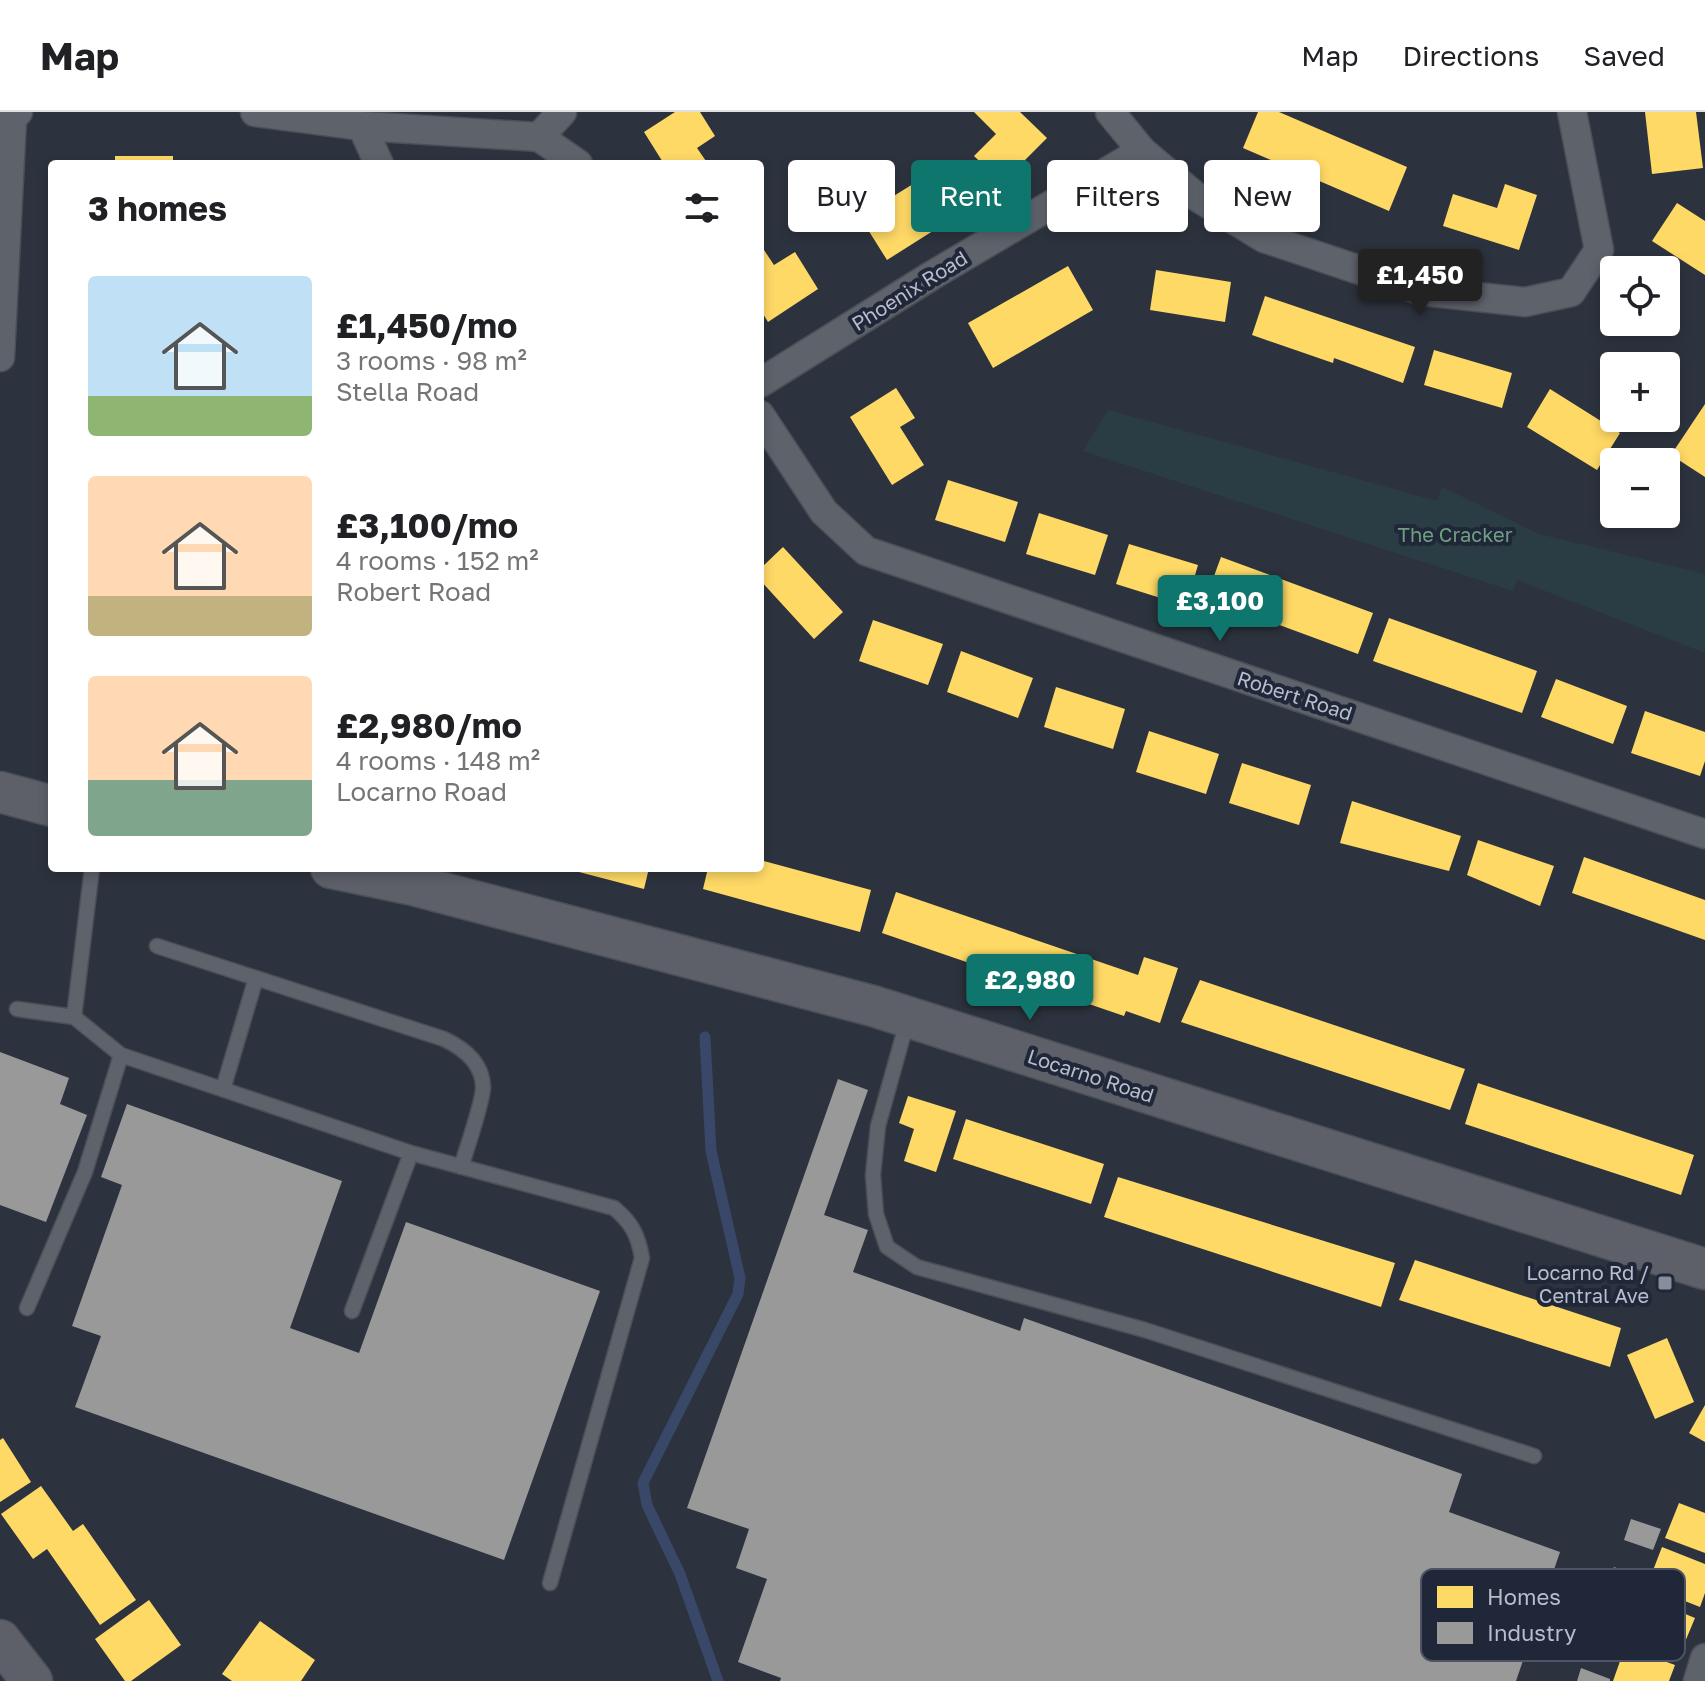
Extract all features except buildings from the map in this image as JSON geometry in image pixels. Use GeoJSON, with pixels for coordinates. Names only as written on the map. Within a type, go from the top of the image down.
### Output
{"type":"FeatureCollection","features":[{"type":"Feature","properties":{"kind":"street"},"geometry":{"type":"LineString","coordinates":[[539,137],[562,112]]}},
{"type":"Feature","properties":{"kind":"street"},"geometry":{"type":"LineString","coordinates":[[1110,112],[1142,151],[1194,195],[1264,238],[1422,291],[1525,302],[1571,292],[1599,250],[1572,112]]}},
{"type":"Feature","properties":{"kind":"street"},"geometry":{"type":"LineString","coordinates":[[273,113],[362,126],[539,137],[572,160]]}},
{"type":"Feature","properties":{"kind":"street"},"geometry":{"type":"LineString","coordinates":[[0,357],[15,115]]}},
{"type":"Feature","properties":{"kind":"street"},"geometry":{"type":"LineString","coordinates":[[362,126],[377,160]]}},
{"type":"Feature","properties":{"kind":"street","name":"Phoenix Road"},"geometry":{"type":"LineString","coordinates":[[764,380],[931,276],[1142,151]]}},
{"type":"Feature","properties":{"kind":"street","name":"Robert Road"},"geometry":{"type":"LineString","coordinates":[[764,421],[824,512],[866,551],[1705,834]]}},
{"type":"Feature","properties":{"kind":"street"},"geometry":{"type":"LineString","coordinates":[[0,792],[48,805]]}},
{"type":"Feature","properties":{"kind":"street","name":"Locarno Road"},"geometry":{"type":"LineString","coordinates":[[350,872],[413,885],[908,1017],[1705,1269]]}},
{"type":"Feature","properties":{"kind":"street"},"geometry":{"type":"LineString","coordinates":[[0,1640],[32,1681]]}},
{"type":"Feature","properties":{"kind":"street"},"geometry":{"type":"LineString","coordinates":[[1698,1681],[1705,1658]]}},
{"type":"Feature","properties":{"kind":"lane"},"geometry":{"type":"LineString","coordinates":[[74,1017],[92,872]]}},
{"type":"Feature","properties":{"kind":"lane"},"geometry":{"type":"LineString","coordinates":[[157,946],[444,1039],[463,1048],[477,1067],[484,1087],[461,1167]]}},
{"type":"Feature","properties":{"kind":"lane"},"geometry":{"type":"LineString","coordinates":[[223,1089],[256,978]]}},
{"type":"Feature","properties":{"kind":"lane"},"geometry":{"type":"LineString","coordinates":[[17,1009],[74,1017],[121,1055],[411,1153],[614,1208],[628,1220],[638,1236],[642,1258],[550,1583]]}},
{"type":"Feature","properties":{"kind":"lane"},"geometry":{"type":"LineString","coordinates":[[908,1017],[876,1138],[873,1175],[876,1214],[887,1247],[917,1267],[1145,1330],[1534,1456]]}},
{"type":"Feature","properties":{"kind":"lane"},"geometry":{"type":"LineString","coordinates":[[27,1308],[85,1172],[121,1055]]}},
{"type":"Feature","properties":{"kind":"lane"},"geometry":{"type":"LineString","coordinates":[[352,1311],[411,1153]]}},
{"type":"Feature","properties":{"kind":"green space","name":"The Cracker"},"geometry":{"type":"Polygon","coordinates":[[[1108,410],[1437,501],[1442,487],[1539,534],[1705,574],[1705,653],[1517,580],[1513,591],[1083,451],[1108,410]]]}},
{"type":"Feature","properties":{"kind":"waterway"},"geometry":{"type":"LineString","coordinates":[[705,1037],[711,1151],[740,1278],[738,1294],[643,1483],[647,1505],[680,1574],[718,1681]]}},
{"type":"Feature","properties":{"kind":"place","name":"Locarno Rd / Central Ave"},"geometry":{"type":"Point","coordinates":[1665,1283]}}]}
